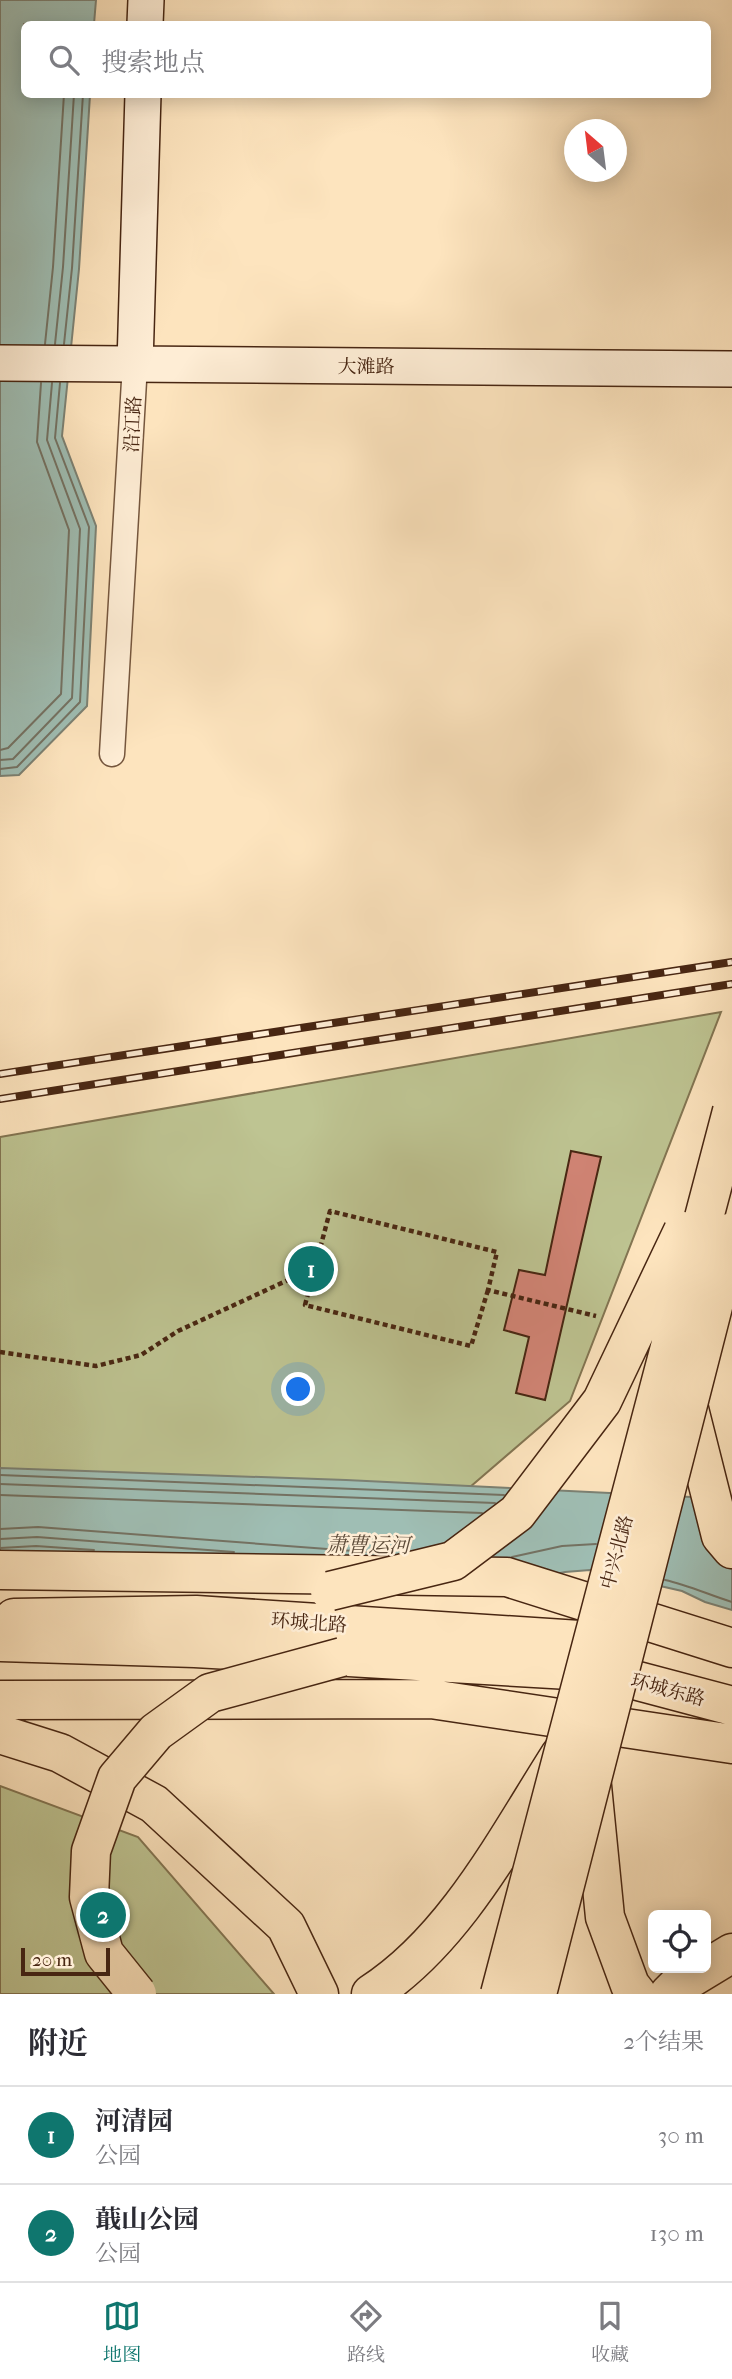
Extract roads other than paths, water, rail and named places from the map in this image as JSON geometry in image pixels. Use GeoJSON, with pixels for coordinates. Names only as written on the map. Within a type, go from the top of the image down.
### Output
{"type":"FeatureCollection","features":[{"type":"Feature","properties":{"kind":"main road","name":"中兴北路"},"geometry":{"type":"LineString","coordinates":[[500,1994],[732,1111]]}},
{"type":"Feature","properties":{"kind":"main road"},"geometry":{"type":"LineString","coordinates":[[0,1597],[330,1591],[453,1560],[517,1513],[602,1401],[722,1150]]}},
{"type":"Feature","properties":{"kind":"main road","name":"中兴北路"},"geometry":{"type":"LineString","coordinates":[[537,1994],[732,1232]]}},
{"type":"Feature","properties":{"kind":"main road"},"geometry":{"type":"LineString","coordinates":[[688,1405],[721,1536],[732,1549]]}},
{"type":"Feature","properties":{"kind":"main road"},"geometry":{"type":"LineString","coordinates":[[0,1570],[507,1577],[732,1648]]}},
{"type":"Feature","properties":{"kind":"main road","name":"环城北路"},"geometry":{"type":"LineString","coordinates":[[0,1618],[611,1656]]}},
{"type":"Feature","properties":{"kind":"main road","name":"环城北路"},"geometry":{"type":"LineString","coordinates":[[0,1642],[196,1631],[342,1657],[611,1656]]}},
{"type":"Feature","properties":{"kind":"main road","name":"环城东路"},"geometry":{"type":"LineString","coordinates":[[611,1656],[732,1670]]}},
{"type":"Feature","properties":{"kind":"main road","name":"环城东路"},"geometry":{"type":"LineString","coordinates":[[611,1656],[732,1706]]}},
{"type":"Feature","properties":{"kind":"main road"},"geometry":{"type":"LineString","coordinates":[[137,1994],[104,1952],[89,1897],[91,1852],[117,1778],[156,1732],[210,1693],[342,1657]]}},
{"type":"Feature","properties":{"kind":"main road"},"geometry":{"type":"LineString","coordinates":[[0,1700],[431,1699],[732,1744]]}},
{"type":"Feature","properties":{"kind":"main road"},"geometry":{"type":"LineString","coordinates":[[0,1734],[60,1754],[154,1804],[286,1926],[319,1994]]}},
{"type":"Feature","properties":{"kind":"main road"},"geometry":{"type":"LineString","coordinates":[[371,1994],[397,1977],[458,1913],[565,1747]]}},
{"type":"Feature","properties":{"kind":"main road"},"geometry":{"type":"LineString","coordinates":[[591,1782],[605,1916],[630,1985],[637,1994]]}},
{"type":"Feature","properties":{"kind":"main road"},"geometry":{"type":"LineString","coordinates":[[669,1994],[732,1953]]}},
{"type":"Feature","properties":{"kind":"street"},"geometry":{"type":"LineString","coordinates":[[145,21],[146,0]]}},
{"type":"Feature","properties":{"kind":"street","name":"沿江路"},"geometry":{"type":"LineString","coordinates":[[113,754],[135,364],[143,98]]}},
{"type":"Feature","properties":{"kind":"street","name":"大滩路"},"geometry":{"type":"LineString","coordinates":[[0,363],[732,369]]}},
{"type":"Feature","properties":{"kind":"water"},"geometry":{"type":"Polygon","coordinates":[[[0,0],[96,0],[94,21],[21,21],[21,98],[90,98],[79,269],[62,436],[96,526],[87,706],[19,775],[0,776],[0,0]]]}},
{"type":"Feature","properties":{"kind":"water","name":"萧曹运河"},"geometry":{"type":"Polygon","coordinates":[[[0,1468],[346,1480],[732,1499],[732,1610],[705,1602],[682,1591],[590,1570],[565,1572],[497,1587],[0,1555],[0,1468]]]}},
{"type":"Feature","properties":{"kind":"railway"},"geometry":{"type":"LineString","coordinates":[[0,1074],[732,962]]}},
{"type":"Feature","properties":{"kind":"railway"},"geometry":{"type":"LineString","coordinates":[[0,1099],[732,984]]}},
{"type":"Feature","properties":{"kind":"place","name":"河清园"},"geometry":{"type":"Point","coordinates":[311,1269]}},
{"type":"Feature","properties":{"kind":"place","name":"蕺山公园"},"geometry":{"type":"Point","coordinates":[103,1915]}}]}
